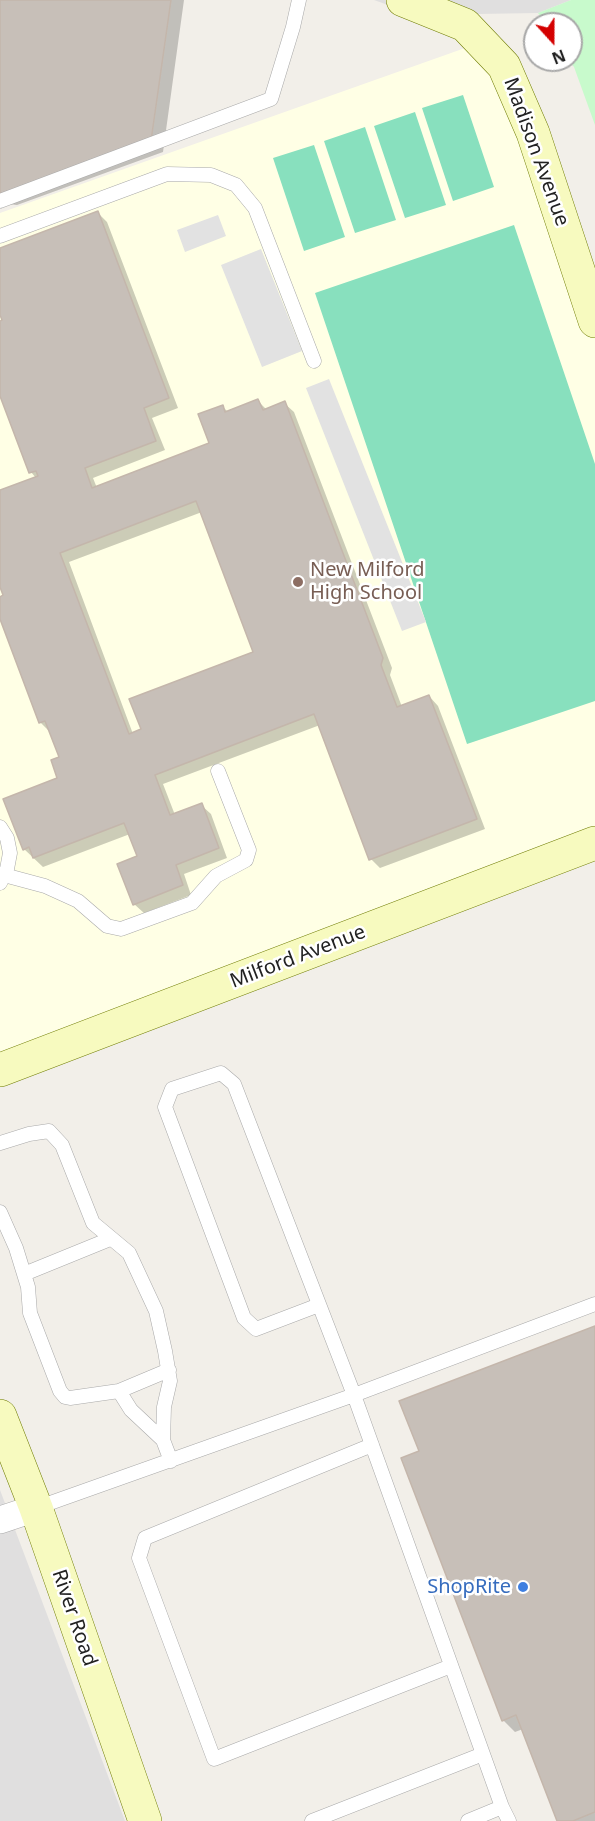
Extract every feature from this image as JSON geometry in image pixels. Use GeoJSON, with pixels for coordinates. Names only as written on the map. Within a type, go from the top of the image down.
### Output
{"type":"FeatureCollection","features":[{"type":"Feature","properties":{"kind":"street","name":"Madison Avenue"},"geometry":{"type":"LineString","coordinates":[[403,0],[465,25],[504,66],[533,133],[595,321]]}},
{"type":"Feature","properties":{"kind":"street","name":"Milford Avenue"},"geometry":{"type":"LineString","coordinates":[[0,1070],[595,843]]}},
{"type":"Feature","properties":{"kind":"street","name":"River Road"},"geometry":{"type":"LineString","coordinates":[[0,1416],[36,1508],[145,1821]]}},
{"type":"Feature","properties":{"kind":"street"},"geometry":{"type":"LineString","coordinates":[[0,1520],[36,1508]]}},
{"type":"Feature","properties":{"kind":"lane"},"geometry":{"type":"LineString","coordinates":[[0,201],[271,99],[299,0]]}},
{"type":"Feature","properties":{"kind":"lane"},"geometry":{"type":"LineString","coordinates":[[0,236],[167,174],[211,175],[219,178],[236,185],[255,208],[314,361]]}},
{"type":"Feature","properties":{"kind":"lane"},"geometry":{"type":"LineString","coordinates":[[0,826],[7,838],[10,853],[2,879],[45,886],[78,901],[107,926],[121,929],[192,903],[216,876],[246,861],[249,850],[218,771]]}},
{"type":"Feature","properties":{"kind":"lane"},"geometry":{"type":"LineString","coordinates":[[319,1305],[256,1329],[244,1318],[165,1107],[172,1089],[221,1072],[234,1084],[354,1395],[509,1821]]}},
{"type":"Feature","properties":{"kind":"lane"},"geometry":{"type":"LineString","coordinates":[[0,1143],[28,1134],[49,1131],[62,1144],[93,1223],[129,1253],[156,1311],[169,1370],[170,1381],[164,1407],[163,1440],[171,1461]]}},
{"type":"Feature","properties":{"kind":"lane"},"geometry":{"type":"LineString","coordinates":[[0,1212],[16,1248],[28,1287],[30,1313],[64,1397],[119,1391],[169,1370]]}},
{"type":"Feature","properties":{"kind":"lane"},"geometry":{"type":"LineString","coordinates":[[24,1274],[110,1239]]}},
{"type":"Feature","properties":{"kind":"lane"},"geometry":{"type":"LineString","coordinates":[[36,1508],[354,1395],[595,1304]]}},
{"type":"Feature","properties":{"kind":"lane"},"geometry":{"type":"LineString","coordinates":[[119,1391],[130,1410],[163,1440]]}},
{"type":"Feature","properties":{"kind":"lane"},"geometry":{"type":"LineString","coordinates":[[372,1445],[145,1538],[139,1558],[214,1759],[451,1666]]}},
{"type":"Feature","properties":{"kind":"lane"},"geometry":{"type":"LineString","coordinates":[[312,1821],[483,1754]]}},
{"type":"Feature","properties":{"kind":"lane"},"geometry":{"type":"LineString","coordinates":[[468,1821],[502,1807]]}},
{"type":"Feature","properties":{"kind":"shaded area"},"geometry":{"type":"Polygon","coordinates":[[[374,0],[571,0],[541,12],[416,15],[374,0]]]}},
{"type":"Feature","properties":{"kind":"shaded area","name":"New Milford High School"},"geometry":{"type":"Polygon","coordinates":[[[482,42],[595,321],[595,843],[0,1070],[0,213],[482,42]]]}},
{"type":"Feature","properties":{"kind":"shaded area"},"geometry":{"type":"Polygon","coordinates":[[[218,215],[226,236],[185,252],[177,230],[218,215]]]}},
{"type":"Feature","properties":{"kind":"shaded area"},"geometry":{"type":"Polygon","coordinates":[[[261,249],[302,351],[262,367],[221,265],[261,249]]]}},
{"type":"Feature","properties":{"kind":"shaded area"},"geometry":{"type":"Polygon","coordinates":[[[329,379],[426,622],[402,631],[306,388],[329,379]]]}},
{"type":"Feature","properties":{"kind":"shaded area"},"geometry":{"type":"Polygon","coordinates":[[[0,1490],[125,1821],[0,1821],[0,1490]]]}},
{"type":"Feature","properties":{"kind":"green space"},"geometry":{"type":"Polygon","coordinates":[[[571,0],[595,0],[595,125],[576,72],[583,72],[583,12],[541,12],[571,0]]]}},
{"type":"Feature","properties":{"kind":"green space"},"geometry":{"type":"Polygon","coordinates":[[[463,95],[494,187],[453,201],[422,108],[463,95]]]}},
{"type":"Feature","properties":{"kind":"green space"},"geometry":{"type":"Polygon","coordinates":[[[415,112],[446,205],[405,218],[374,126],[415,112]]]}},
{"type":"Feature","properties":{"kind":"green space"},"geometry":{"type":"Polygon","coordinates":[[[365,127],[396,220],[355,233],[324,141],[365,127]]]}},
{"type":"Feature","properties":{"kind":"green space"},"geometry":{"type":"Polygon","coordinates":[[[314,145],[345,237],[304,251],[273,158],[314,145]]]}},
{"type":"Feature","properties":{"kind":"green space"},"geometry":{"type":"Polygon","coordinates":[[[514,225],[595,464],[595,701],[467,744],[315,293],[514,225]]]}},
{"type":"Feature","properties":{"kind":"building"},"geometry":{"type":"Polygon","coordinates":[[[0,0],[171,0],[151,141],[5,194],[0,193],[0,0]]]}},
{"type":"Feature","properties":{"kind":"building"},"geometry":{"type":"Polygon","coordinates":[[[98,211],[169,398],[144,408],[156,441],[85,468],[92,488],[209,443],[198,414],[223,405],[225,412],[258,399],[263,410],[285,401],[383,658],[381,665],[397,707],[429,695],[477,819],[369,860],[314,714],[155,775],[170,815],[202,803],[219,848],[176,865],[183,885],[133,905],[117,864],[137,856],[124,823],[33,858],[29,847],[23,850],[3,799],[57,778],[51,760],[59,757],[45,721],[39,723],[0,619],[0,597],[3,595],[0,587],[0,490],[38,476],[36,471],[29,473],[0,396],[0,321],[2,320],[0,315],[0,248],[98,211]],[[196,501],[60,553],[129,734],[141,729],[129,699],[253,652],[196,501]]]}},
{"type":"Feature","properties":{"kind":"building","name":"ShopRite"},"geometry":{"type":"Polygon","coordinates":[[[595,1326],[595,1812],[573,1821],[557,1821],[516,1715],[502,1721],[401,1458],[419,1451],[399,1401],[595,1326]]]}},
{"type":"Feature","properties":{"kind":"place","name":"New Milford High School"},"geometry":{"type":"Point","coordinates":[298,582]}},
{"type":"Feature","properties":{"kind":"place","name":"ShopRite"},"geometry":{"type":"Point","coordinates":[523,1587]}}]}
